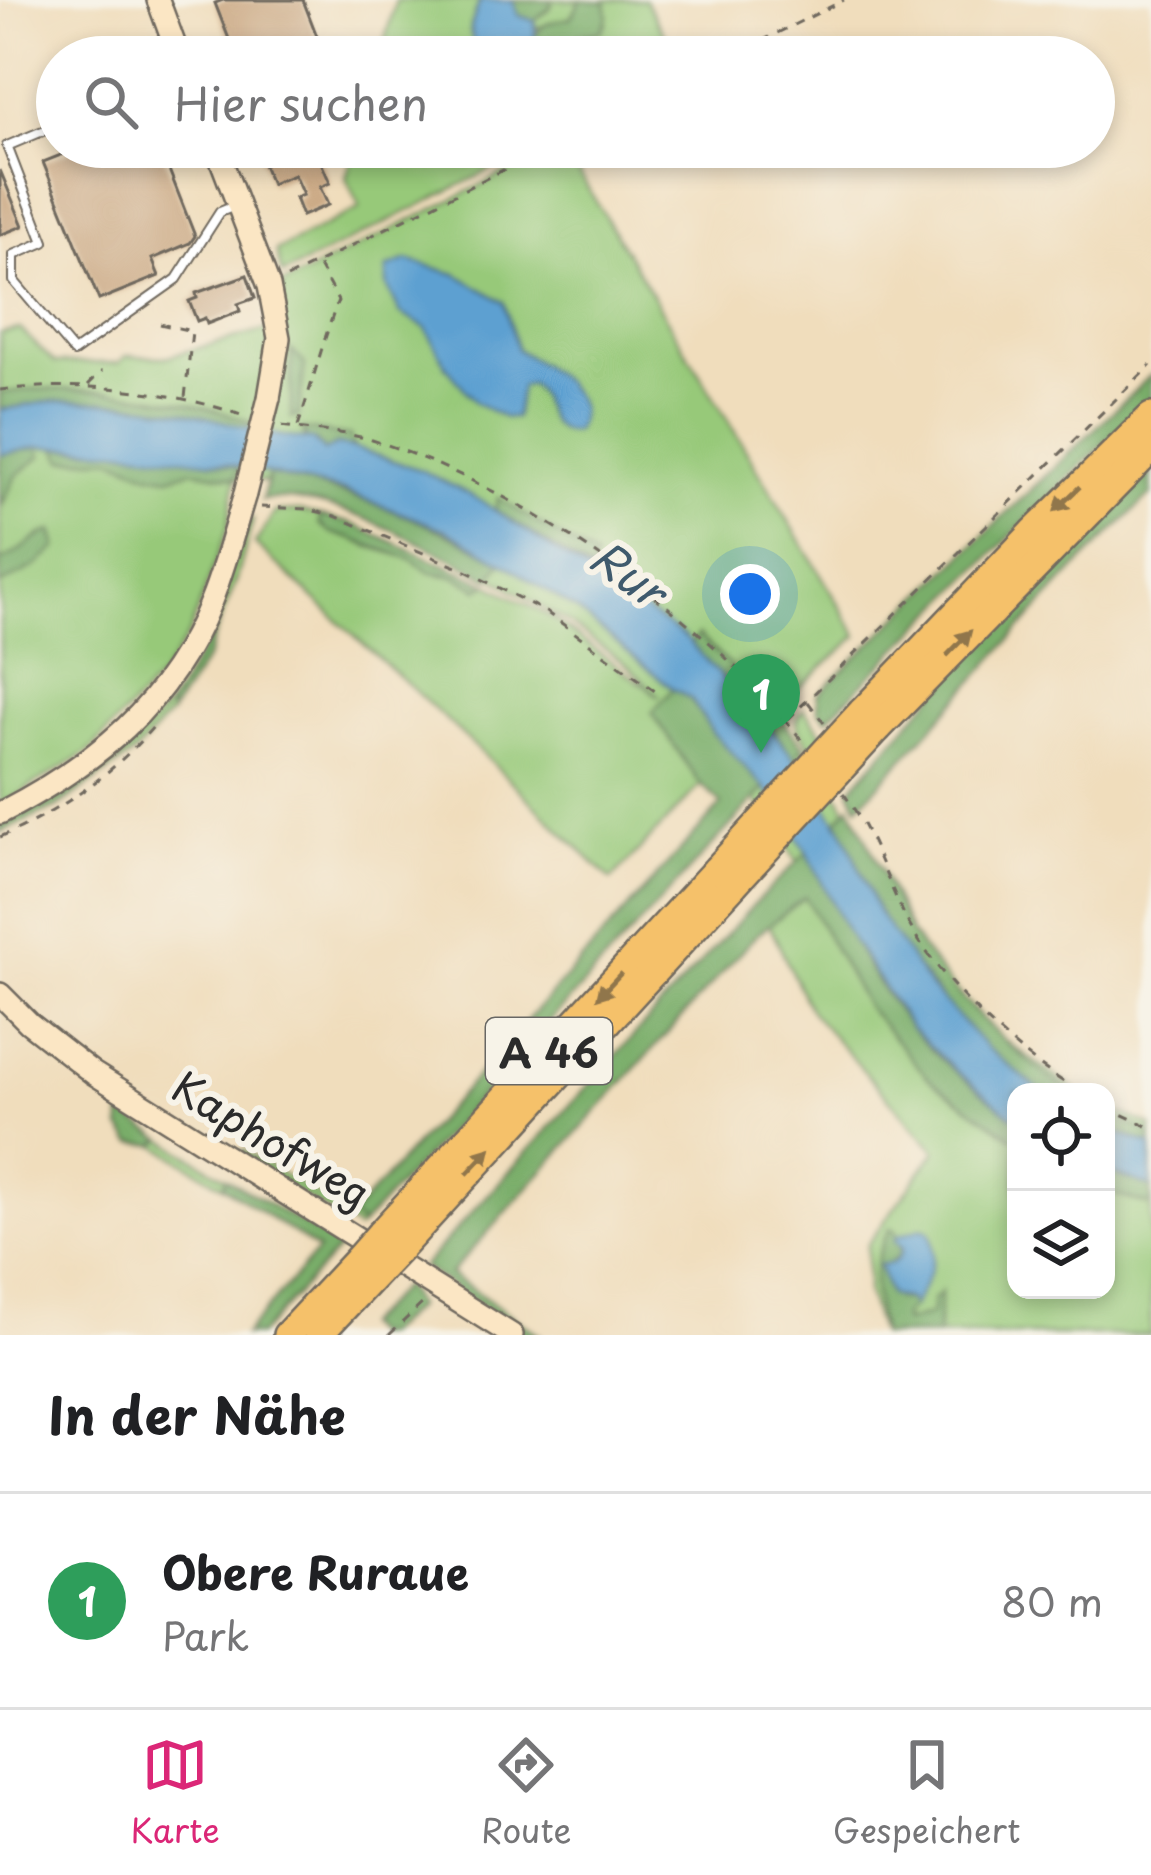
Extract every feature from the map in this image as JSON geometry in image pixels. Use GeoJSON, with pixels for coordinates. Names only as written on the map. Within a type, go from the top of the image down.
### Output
{"type":"FeatureCollection","features":[{"type":"Feature","properties":{"kind":"highway","name":"A 46"},"geometry":{"type":"LineString","coordinates":[[287,1335],[368,1265],[870,720],[1033,533],[1151,418]]}},
{"type":"Feature","properties":{"kind":"highway","name":"A 46"},"geometry":{"type":"LineString","coordinates":[[870,720],[1151,448]]}},
{"type":"Feature","properties":{"kind":"highway","name":"A 46"},"geometry":{"type":"LineString","coordinates":[[318,1335],[368,1265]]}},
{"type":"Feature","properties":{"kind":"main road"},"geometry":{"type":"LineString","coordinates":[[158,0],[171,36]]}},
{"type":"Feature","properties":{"kind":"main road"},"geometry":{"type":"LineString","coordinates":[[0,813],[84,765],[149,705],[181,659],[210,604],[243,500],[279,338],[269,286],[224,168]]}},
{"type":"Feature","properties":{"kind":"main road","name":"Kaphofweg"},"geometry":{"type":"LineString","coordinates":[[0,994],[93,1073],[512,1335]]}},
{"type":"Feature","properties":{"kind":"lane"},"geometry":{"type":"LineString","coordinates":[[36,134],[7,146],[44,242],[14,255],[14,281],[74,352],[177,279],[220,212],[238,204]]}},
{"type":"Feature","properties":{"kind":"path"},"geometry":{"type":"LineString","coordinates":[[771,36],[844,0]]}},
{"type":"Feature","properties":{"kind":"path"},"geometry":{"type":"LineString","coordinates":[[269,286],[507,168]]}},
{"type":"Feature","properties":{"kind":"path"},"geometry":{"type":"LineString","coordinates":[[298,428],[310,393],[311,373],[338,301],[317,262]]}},
{"type":"Feature","properties":{"kind":"path"},"geometry":{"type":"LineString","coordinates":[[160,324],[192,331],[185,401]]}},
{"type":"Feature","properties":{"kind":"path"},"geometry":{"type":"LineString","coordinates":[[787,721],[1151,365]]}},
{"type":"Feature","properties":{"kind":"path"},"geometry":{"type":"LineString","coordinates":[[87,387],[102,371]]}},
{"type":"Feature","properties":{"kind":"path"},"geometry":{"type":"LineString","coordinates":[[0,390],[87,387],[185,401],[252,419]]}},
{"type":"Feature","properties":{"kind":"path"},"geometry":{"type":"LineString","coordinates":[[288,428],[321,428],[421,456],[533,515],[657,597],[742,672],[812,752]]}},
{"type":"Feature","properties":{"kind":"path"},"geometry":{"type":"LineString","coordinates":[[243,500],[334,516],[464,570],[546,612],[659,694]]}},
{"type":"Feature","properties":{"kind":"path"},"geometry":{"type":"LineString","coordinates":[[807,701],[828,728]]}},
{"type":"Feature","properties":{"kind":"path"},"geometry":{"type":"LineString","coordinates":[[838,787],[919,940],[1021,1052],[1067,1083]]}},
{"type":"Feature","properties":{"kind":"path"},"geometry":{"type":"LineString","coordinates":[[1115,1112],[1151,1128]]}},
{"type":"Feature","properties":{"kind":"path"},"geometry":{"type":"LineString","coordinates":[[389,1335],[416,1313],[436,1285]]}},
{"type":"Feature","properties":{"kind":"green space"},"geometry":{"type":"Polygon","coordinates":[[[396,0],[480,0],[472,36],[386,36],[396,0]]]}},
{"type":"Feature","properties":{"kind":"green space"},"geometry":{"type":"Polygon","coordinates":[[[513,0],[552,0],[535,21],[518,15],[513,0]]]}},
{"type":"Feature","properties":{"kind":"green space"},"geometry":{"type":"Polygon","coordinates":[[[552,0],[581,0],[570,18],[536,28],[535,21],[551,7],[552,0]]]}},
{"type":"Feature","properties":{"kind":"green space"},"geometry":{"type":"Polygon","coordinates":[[[581,0],[606,2],[608,16],[602,31],[536,36],[550,23],[570,18],[581,0]]]}},
{"type":"Feature","properties":{"kind":"green space"},"geometry":{"type":"Polygon","coordinates":[[[604,0],[645,0],[665,36],[579,36],[595,34],[607,23],[604,0]]]}},
{"type":"Feature","properties":{"kind":"green space"},"geometry":{"type":"Polygon","coordinates":[[[349,168],[494,168],[282,275],[276,251],[360,208],[346,178],[349,168]]]}},
{"type":"Feature","properties":{"kind":"green space"},"geometry":{"type":"Polygon","coordinates":[[[515,168],[576,168],[858,636],[774,710],[840,797],[903,924],[937,971],[1004,1040],[1065,1083],[1007,1083],[1007,1299],[1115,1299],[1115,1111],[1151,1126],[1151,1335],[880,1335],[867,1293],[867,1245],[936,1151],[810,1011],[767,920],[810,883],[745,786],[707,743],[662,705],[653,713],[701,785],[611,880],[481,752],[255,544],[275,512],[321,516],[319,524],[368,546],[479,588],[488,584],[549,616],[660,697],[628,666],[570,624],[436,543],[267,482],[236,479],[228,528],[190,632],[161,676],[89,752],[0,805],[0,333],[20,329],[55,363],[119,363],[126,356],[165,357],[267,330],[278,287],[515,168]]]}},
{"type":"Feature","properties":{"kind":"green space"},"geometry":{"type":"Polygon","coordinates":[[[291,350],[305,364],[298,417],[291,418],[291,350]]]}},
{"type":"Feature","properties":{"kind":"green space"},"geometry":{"type":"Polygon","coordinates":[[[1151,375],[1151,397],[827,719],[818,710],[818,694],[1151,375]]]}},
{"type":"Feature","properties":{"kind":"green space"},"geometry":{"type":"Polygon","coordinates":[[[34,389],[144,395],[198,405],[250,422],[248,430],[156,407],[94,402],[0,410],[0,393],[34,389]]]}},
{"type":"Feature","properties":{"kind":"green space"},"geometry":{"type":"Polygon","coordinates":[[[302,429],[350,436],[354,448],[337,445],[324,451],[317,442],[307,440],[302,429]]]}},
{"type":"Feature","properties":{"kind":"green space"},"geometry":{"type":"Polygon","coordinates":[[[38,447],[41,456],[16,476],[0,509],[0,455],[38,447]]]}},
{"type":"Feature","properties":{"kind":"green space"},"geometry":{"type":"Polygon","coordinates":[[[56,448],[159,452],[239,467],[235,478],[193,470],[169,477],[112,458],[63,460],[56,448]]]}},
{"type":"Feature","properties":{"kind":"green space"},"geometry":{"type":"Polygon","coordinates":[[[1151,473],[1151,495],[1075,570],[858,806],[850,790],[968,656],[1151,473]]]}},
{"type":"Feature","properties":{"kind":"green space"},"geometry":{"type":"Polygon","coordinates":[[[269,474],[389,509],[502,562],[490,579],[347,512],[288,499],[262,500],[269,474]]]}},
{"type":"Feature","properties":{"kind":"green space"},"geometry":{"type":"Polygon","coordinates":[[[498,498],[595,558],[591,572],[495,510],[498,498]]]}},
{"type":"Feature","properties":{"kind":"green space"},"geometry":{"type":"Polygon","coordinates":[[[321,516],[350,523],[488,584],[479,589],[454,576],[430,572],[409,558],[329,532],[319,524],[321,516]]]}},
{"type":"Feature","properties":{"kind":"green space"},"geometry":{"type":"Polygon","coordinates":[[[248,519],[253,520],[237,579],[218,626],[213,617],[248,519]]]}},
{"type":"Feature","properties":{"kind":"green space"},"geometry":{"type":"Polygon","coordinates":[[[52,531],[57,547],[35,567],[0,585],[0,561],[52,531]]]}},
{"type":"Feature","properties":{"kind":"green space"},"geometry":{"type":"Polygon","coordinates":[[[213,617],[218,626],[208,656],[171,713],[168,706],[211,634],[213,617]]]}},
{"type":"Feature","properties":{"kind":"green space"},"geometry":{"type":"Polygon","coordinates":[[[698,635],[772,707],[804,747],[793,758],[758,713],[690,646],[698,635]]]}},
{"type":"Feature","properties":{"kind":"green space"},"geometry":{"type":"Polygon","coordinates":[[[673,689],[690,699],[713,733],[765,788],[362,1225],[351,1216],[722,804],[701,785],[652,713],[673,689]]]}},
{"type":"Feature","properties":{"kind":"green space"},"geometry":{"type":"Polygon","coordinates":[[[168,706],[171,713],[135,753],[109,771],[105,764],[115,763],[168,706]]]}},
{"type":"Feature","properties":{"kind":"green space"},"geometry":{"type":"Polygon","coordinates":[[[804,709],[824,735],[812,748],[797,725],[804,709]]]}},
{"type":"Feature","properties":{"kind":"green space"},"geometry":{"type":"Polygon","coordinates":[[[105,764],[109,771],[57,807],[0,832],[0,824],[85,780],[105,764]]]}},
{"type":"Feature","properties":{"kind":"green space"},"geometry":{"type":"Polygon","coordinates":[[[850,805],[911,933],[928,956],[1003,1040],[1057,1083],[1025,1083],[953,1013],[879,913],[837,820],[850,805]]]}},
{"type":"Feature","properties":{"kind":"green space"},"geometry":{"type":"Polygon","coordinates":[[[807,852],[854,943],[895,1008],[935,1053],[1007,1112],[1007,1134],[930,1080],[866,1006],[805,897],[756,935],[450,1274],[540,1335],[525,1335],[422,1267],[807,852]]]}},
{"type":"Feature","properties":{"kind":"green space"},"geometry":{"type":"Polygon","coordinates":[[[122,1114],[163,1139],[156,1145],[132,1143],[121,1129],[122,1114]]]}},
{"type":"Feature","properties":{"kind":"green space"},"geometry":{"type":"Polygon","coordinates":[[[1115,1117],[1151,1134],[1151,1145],[1115,1132],[1115,1117]]]}},
{"type":"Feature","properties":{"kind":"green space"},"geometry":{"type":"Polygon","coordinates":[[[163,1139],[226,1178],[223,1186],[156,1145],[163,1139]]]}},
{"type":"Feature","properties":{"kind":"green space"},"geometry":{"type":"Polygon","coordinates":[[[243,1150],[362,1225],[358,1229],[241,1159],[243,1150]]]}},
{"type":"Feature","properties":{"kind":"green space"},"geometry":{"type":"Polygon","coordinates":[[[1115,1174],[1151,1187],[1151,1206],[1115,1195],[1115,1174]]]}},
{"type":"Feature","properties":{"kind":"green space"},"geometry":{"type":"Polygon","coordinates":[[[226,1178],[340,1247],[259,1335],[244,1335],[318,1250],[223,1186],[226,1178]]]}},
{"type":"Feature","properties":{"kind":"green space"},"geometry":{"type":"Polygon","coordinates":[[[890,1228],[901,1253],[889,1265],[881,1265],[896,1299],[909,1300],[912,1307],[903,1316],[904,1322],[931,1314],[933,1300],[941,1292],[937,1335],[882,1335],[874,1280],[878,1254],[890,1228]]]}},
{"type":"Feature","properties":{"kind":"green space"},"geometry":{"type":"Polygon","coordinates":[[[404,1285],[416,1307],[384,1335],[372,1335],[363,1326],[404,1285]]]}},
{"type":"Feature","properties":{"kind":"water"},"geometry":{"type":"Polygon","coordinates":[[[480,0],[513,0],[518,15],[535,21],[535,36],[472,36],[480,0]]]}},
{"type":"Feature","properties":{"kind":"water"},"geometry":{"type":"Polygon","coordinates":[[[407,260],[456,274],[504,302],[517,349],[553,373],[573,394],[580,418],[574,432],[551,422],[532,384],[521,386],[515,418],[504,418],[475,402],[446,366],[426,328],[400,313],[387,286],[387,268],[407,260]]]}},
{"type":"Feature","properties":{"kind":"water"},"geometry":{"type":"Polygon","coordinates":[[[52,401],[185,412],[313,440],[324,451],[337,445],[354,448],[421,470],[475,497],[686,638],[737,695],[750,703],[844,832],[878,912],[931,988],[987,1048],[1031,1083],[1007,1083],[1007,1112],[911,1028],[847,932],[807,852],[765,788],[713,733],[691,699],[578,611],[446,530],[343,491],[228,464],[119,450],[38,447],[0,455],[0,410],[52,401]]]}},
{"type":"Feature","properties":{"kind":"water"},"geometry":{"type":"Polygon","coordinates":[[[1115,1132],[1151,1145],[1151,1187],[1115,1174],[1115,1132]]]}},
{"type":"Feature","properties":{"kind":"water"},"geometry":{"type":"Polygon","coordinates":[[[922,1228],[929,1231],[932,1261],[912,1307],[909,1300],[889,1295],[879,1265],[892,1263],[900,1255],[897,1236],[922,1228]]]}},
{"type":"Feature","properties":{"kind":"building"},"geometry":{"type":"Polygon","coordinates":[[[303,0],[317,36],[228,36],[215,3],[303,0]]]}},
{"type":"Feature","properties":{"kind":"building"},"geometry":{"type":"Polygon","coordinates":[[[45,168],[168,168],[195,236],[190,243],[152,259],[159,276],[99,300],[45,168]]]}},
{"type":"Feature","properties":{"kind":"building"},"geometry":{"type":"Polygon","coordinates":[[[265,168],[323,168],[330,183],[320,187],[328,205],[302,216],[295,198],[303,195],[294,175],[271,184],[265,168]]]}},
{"type":"Feature","properties":{"kind":"building"},"geometry":{"type":"Polygon","coordinates":[[[0,170],[23,226],[0,235],[0,170]]]}},
{"type":"Feature","properties":{"kind":"building"},"geometry":{"type":"Polygon","coordinates":[[[247,275],[255,298],[238,304],[240,311],[207,324],[205,318],[197,321],[189,301],[197,298],[196,293],[247,275]]]}},
{"type":"Feature","properties":{"kind":"place","name":"Obere Ruraue"},"geometry":{"type":"Point","coordinates":[761,753]}},
{"type":"Feature","properties":{"kind":"water label","name":"Rur"},"geometry":{"type":"Point","coordinates":[629,572]}}]}
